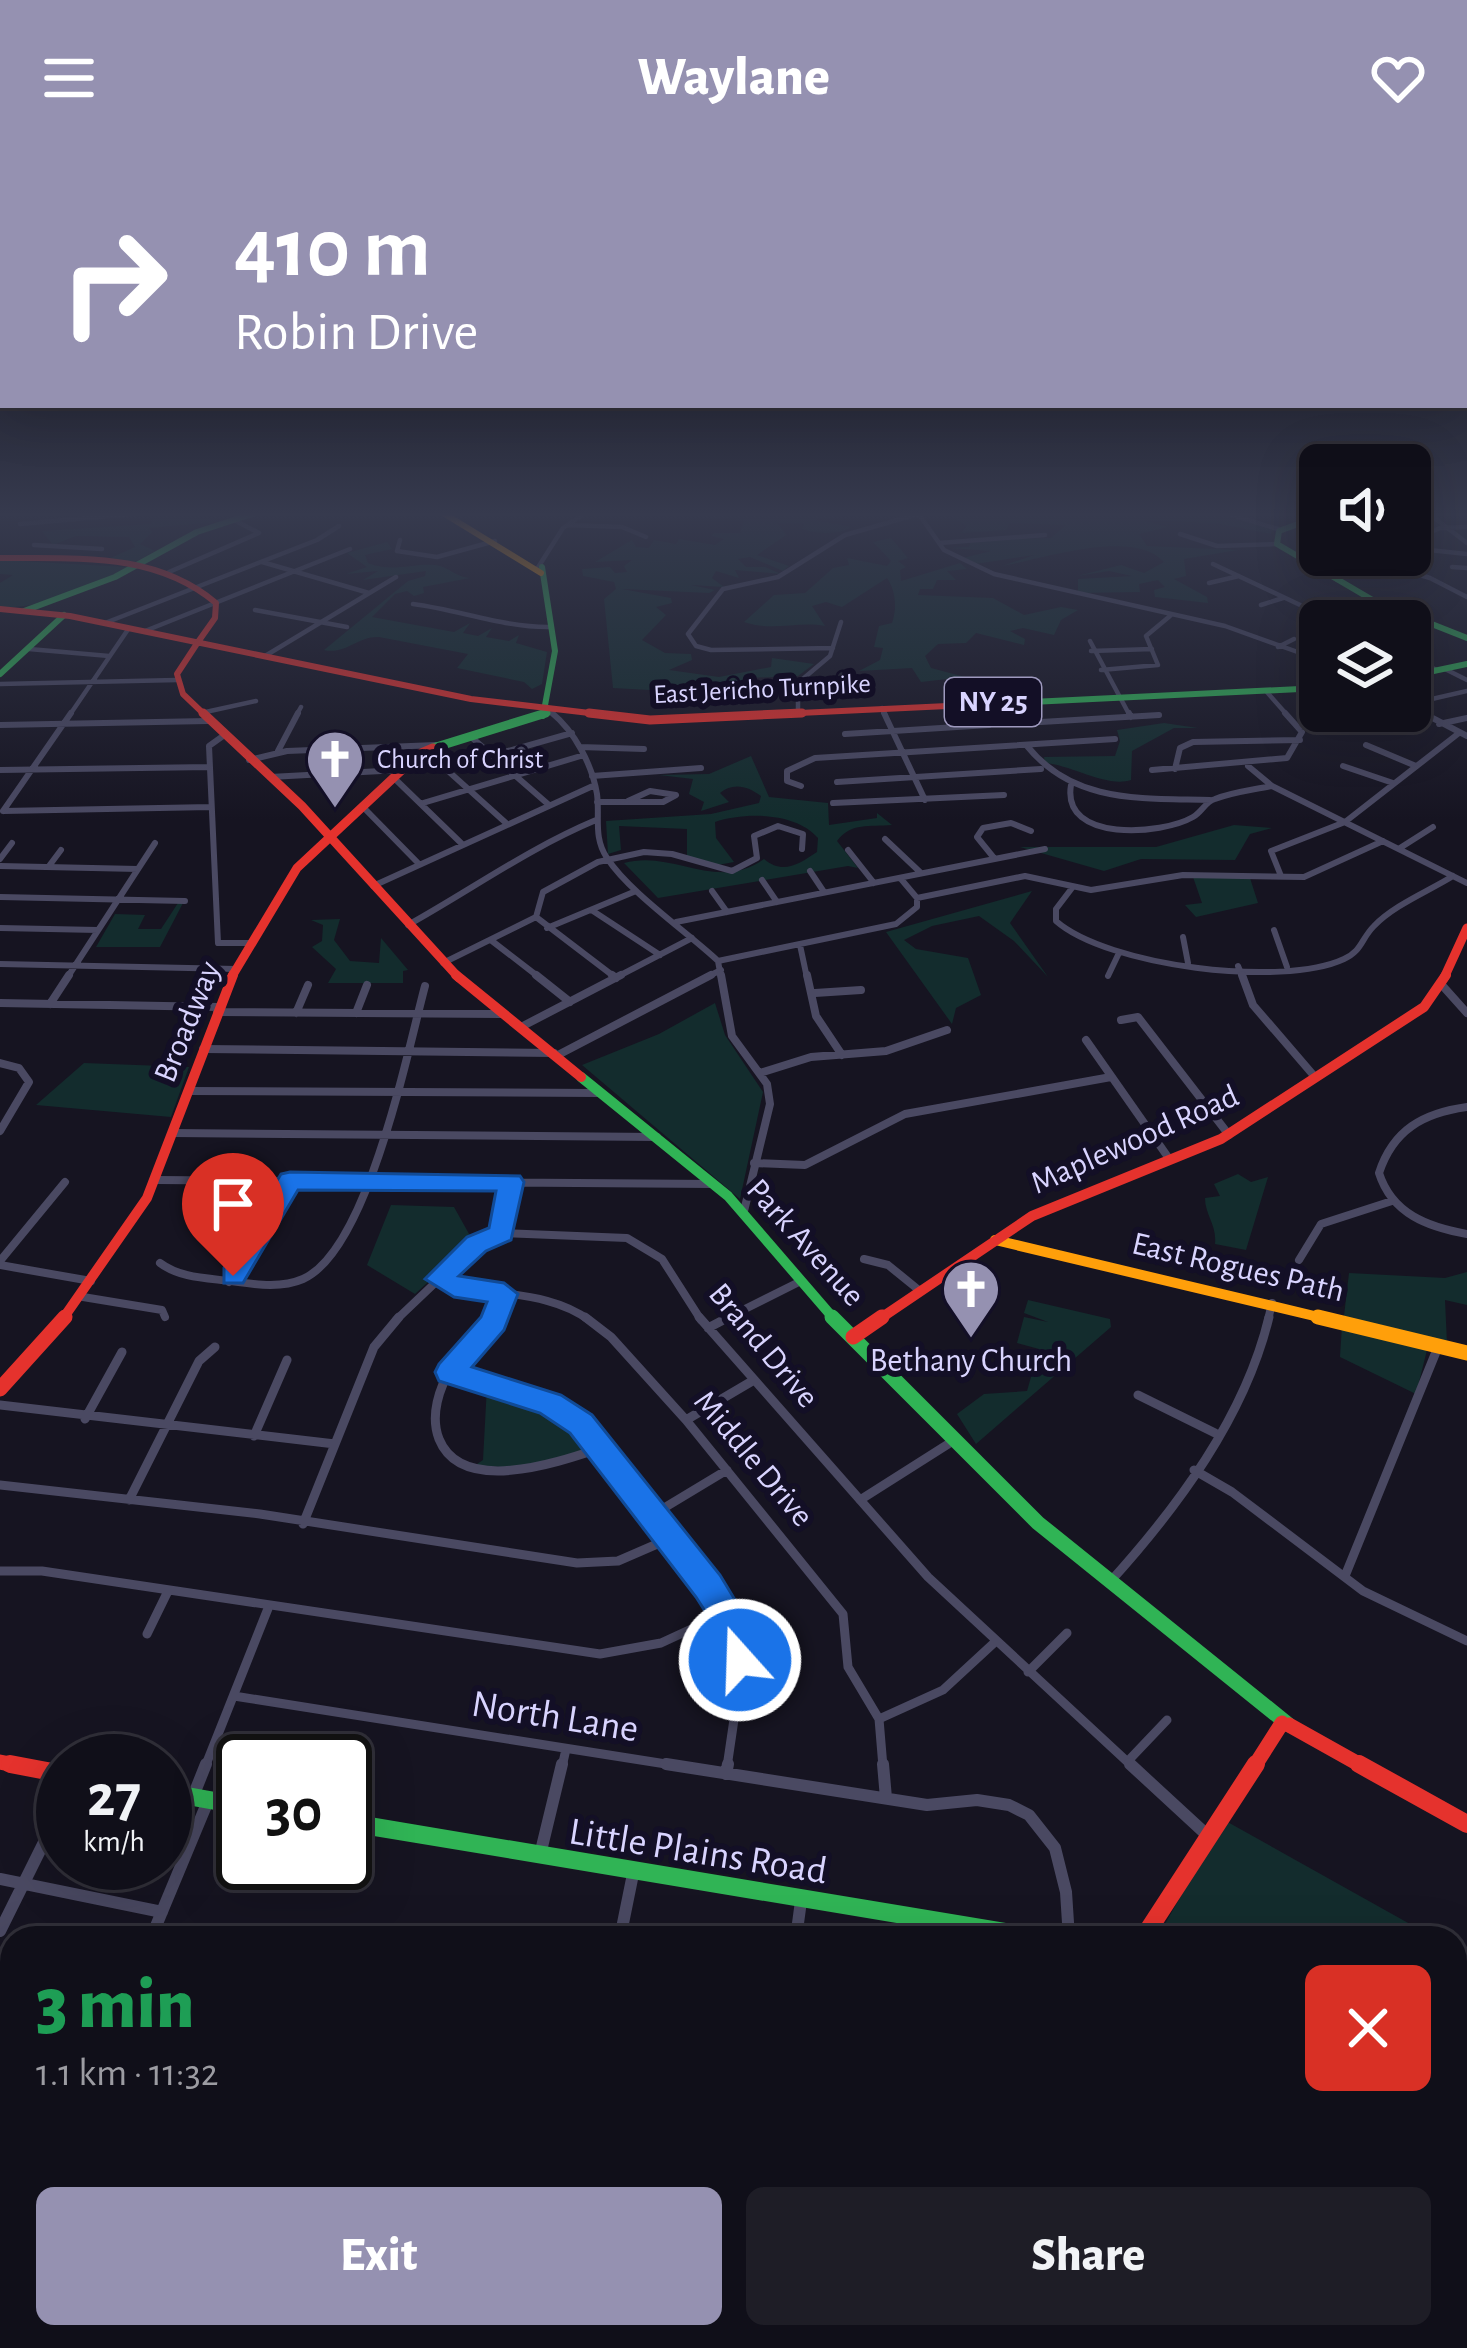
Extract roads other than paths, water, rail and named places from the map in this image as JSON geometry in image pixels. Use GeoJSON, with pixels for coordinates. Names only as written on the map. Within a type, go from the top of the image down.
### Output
{"type":"FeatureCollection","features":[{"type":"Feature","properties":{"kind":"main road"},"geometry":{"type":"LineString","coordinates":[[0,674],[64,615]]}},
{"type":"Feature","properties":{"kind":"main road","name":"East Jericho Turnpike"},"geometry":{"type":"LineString","coordinates":[[66,615],[205,640],[471,699],[671,721],[1299,689]]}},
{"type":"Feature","properties":{"kind":"main road"},"geometry":{"type":"LineString","coordinates":[[188,654],[205,640],[215,615]]}},
{"type":"Feature","properties":{"kind":"main road"},"geometry":{"type":"LineString","coordinates":[[548,709],[556,652],[549,615]]}},
{"type":"Feature","properties":{"kind":"main road"},"geometry":{"type":"LineString","coordinates":[[1408,615],[1467,638]]}},
{"type":"Feature","properties":{"kind":"main road"},"geometry":{"type":"LineString","coordinates":[[176,638],[189,645],[177,680]]}},
{"type":"Feature","properties":{"kind":"main road"},"geometry":{"type":"LineString","coordinates":[[1431,671],[1467,664]]}},
{"type":"Feature","properties":{"kind":"main road","name":"Park Avenue"},"geometry":{"type":"LineString","coordinates":[[177,680],[205,717],[329,836],[442,964],[606,1093],[744,1211],[797,1283],[953,1441],[1108,1584],[1282,1723],[1467,1824]]}},
{"type":"Feature","properties":{"kind":"main road","name":"Broadway"},"geometry":{"type":"LineString","coordinates":[[0,1389],[83,1297],[156,1180],[218,1009],[236,969],[294,872],[397,773],[430,748],[546,715],[548,709]]}},
{"type":"Feature","properties":{"kind":"main road","name":"Maplewood Road"},"geometry":{"type":"LineString","coordinates":[[854,1337],[1021,1222],[1228,1135],[1424,1007],[1442,984],[1467,928]]}},
{"type":"Feature","properties":{"kind":"main road"},"geometry":{"type":"LineString","coordinates":[[1021,1222],[1017,1235],[1031,1248]]}},
{"type":"Feature","properties":{"kind":"main road","name":"East Rogues Path"},"geometry":{"type":"LineString","coordinates":[[995,1240],[1467,1353]]}},
{"type":"Feature","properties":{"kind":"main road"},"geometry":{"type":"LineString","coordinates":[[1151,1926],[1282,1723]]}},
{"type":"Feature","properties":{"kind":"main road"},"geometry":{"type":"LineString","coordinates":[[0,1762],[36,1769]]}},
{"type":"Feature","properties":{"kind":"main road"},"geometry":{"type":"LineString","coordinates":[[193,1797],[216,1801]]}},
{"type":"Feature","properties":{"kind":"main road","name":"Little Plains Road"},"geometry":{"type":"LineString","coordinates":[[372,1827],[965,1926]]}},
{"type":"Feature","properties":{"kind":"street"},"geometry":{"type":"LineString","coordinates":[[105,623],[125,615]]}},
{"type":"Feature","properties":{"kind":"street"},"geometry":{"type":"LineString","coordinates":[[145,632],[186,615]]}},
{"type":"Feature","properties":{"kind":"street"},"geometry":{"type":"LineString","coordinates":[[284,615],[346,627]]}},
{"type":"Feature","properties":{"kind":"street"},"geometry":{"type":"LineString","coordinates":[[265,656],[332,615]]}},
{"type":"Feature","properties":{"kind":"street"},"geometry":{"type":"LineString","coordinates":[[482,615],[518,628],[551,627]]}},
{"type":"Feature","properties":{"kind":"street"},"geometry":{"type":"LineString","coordinates":[[707,615],[688,634],[696,646],[711,650],[833,648]]}},
{"type":"Feature","properties":{"kind":"street"},"geometry":{"type":"LineString","coordinates":[[1167,615],[1225,626],[1299,654]]}},
{"type":"Feature","properties":{"kind":"street"},"geometry":{"type":"LineString","coordinates":[[1138,631],[1147,633],[1170,616]]}},
{"type":"Feature","properties":{"kind":"street"},"geometry":{"type":"LineString","coordinates":[[798,714],[798,683],[833,648],[841,622]]}},
{"type":"Feature","properties":{"kind":"street"},"geometry":{"type":"LineString","coordinates":[[2,811],[129,628]]}},
{"type":"Feature","properties":{"kind":"street"},"geometry":{"type":"LineString","coordinates":[[1101,670],[1154,667],[1161,661],[1147,633]]}},
{"type":"Feature","properties":{"kind":"street"},"geometry":{"type":"LineString","coordinates":[[1277,647],[1294,639]]}},
{"type":"Feature","properties":{"kind":"street"},"geometry":{"type":"LineString","coordinates":[[1090,641],[1101,670],[1131,717]]}},
{"type":"Feature","properties":{"kind":"street"},"geometry":{"type":"LineString","coordinates":[[29,649],[110,656]]}},
{"type":"Feature","properties":{"kind":"street"},"geometry":{"type":"LineString","coordinates":[[1091,651],[1152,650]]}},
{"type":"Feature","properties":{"kind":"street"},"geometry":{"type":"LineString","coordinates":[[1431,665],[1467,680]]}},
{"type":"Feature","properties":{"kind":"street"},"geometry":{"type":"LineString","coordinates":[[0,684],[177,680]]}},
{"type":"Feature","properties":{"kind":"street"},"geometry":{"type":"LineString","coordinates":[[1267,691],[1299,727]]}},
{"type":"Feature","properties":{"kind":"street"},"geometry":{"type":"LineString","coordinates":[[1431,700],[1467,692]]}},
{"type":"Feature","properties":{"kind":"street"},"geometry":{"type":"LineString","coordinates":[[0,725],[205,717],[256,700]]}},
{"type":"Feature","properties":{"kind":"street"},"geometry":{"type":"LineString","coordinates":[[277,752],[301,707]]}},
{"type":"Feature","properties":{"kind":"street"},"geometry":{"type":"LineString","coordinates":[[882,708],[926,800]]}},
{"type":"Feature","properties":{"kind":"street"},"geometry":{"type":"LineString","coordinates":[[548,709],[572,733],[596,785],[596,820],[608,860],[719,966],[732,1036],[760,1073],[770,1104],[744,1211]]}},
{"type":"Feature","properties":{"kind":"street"},"geometry":{"type":"LineString","coordinates":[[1041,722],[1160,715]]}},
{"type":"Feature","properties":{"kind":"street"},"geometry":{"type":"LineString","coordinates":[[1438,724],[1467,718]]}},
{"type":"Feature","properties":{"kind":"street"},"geometry":{"type":"LineString","coordinates":[[1431,719],[1463,734]]}},
{"type":"Feature","properties":{"kind":"street"},"geometry":{"type":"LineString","coordinates":[[845,734],[989,725]]}},
{"type":"Feature","properties":{"kind":"street"},"geometry":{"type":"LineString","coordinates":[[1300,732],[1302,740]]}},
{"type":"Feature","properties":{"kind":"street"},"geometry":{"type":"LineString","coordinates":[[493,755],[572,733]]}},
{"type":"Feature","properties":{"kind":"street"},"geometry":{"type":"LineString","coordinates":[[1282,877],[1271,851],[1345,822],[1463,734]]}},
{"type":"Feature","properties":{"kind":"street"},"geometry":{"type":"LineString","coordinates":[[469,735],[549,805]]}},
{"type":"Feature","properties":{"kind":"street"},"geometry":{"type":"LineString","coordinates":[[223,736],[209,742],[218,943],[253,943]]}},
{"type":"Feature","properties":{"kind":"street"},"geometry":{"type":"LineString","coordinates":[[801,787],[785,776],[799,762],[1115,740]]}},
{"type":"Feature","properties":{"kind":"street"},"geometry":{"type":"LineString","coordinates":[[1152,770],[1282,760],[1302,740]]}},
{"type":"Feature","properties":{"kind":"street"},"geometry":{"type":"LineString","coordinates":[[1175,769],[1180,748],[1193,742],[1302,740]]}},
{"type":"Feature","properties":{"kind":"street"},"geometry":{"type":"LineString","coordinates":[[1366,745],[1417,766]]}},
{"type":"Feature","properties":{"kind":"street"},"geometry":{"type":"LineString","coordinates":[[1027,746],[1041,769]]}},
{"type":"Feature","properties":{"kind":"street"},"geometry":{"type":"LineString","coordinates":[[248,760],[277,752],[430,748],[506,824]]}},
{"type":"Feature","properties":{"kind":"street"},"geometry":{"type":"LineString","coordinates":[[423,803],[582,751],[644,749]]}},
{"type":"Feature","properties":{"kind":"street"},"geometry":{"type":"LineString","coordinates":[[0,770],[210,766]]}},
{"type":"Feature","properties":{"kind":"street"},"geometry":{"type":"LineString","coordinates":[[1248,766],[1272,786],[1467,883]]}},
{"type":"Feature","properties":{"kind":"street"},"geometry":{"type":"LineString","coordinates":[[1342,766],[1394,784]]}},
{"type":"Feature","properties":{"kind":"street"},"geometry":{"type":"LineString","coordinates":[[592,776],[701,767]]}},
{"type":"Feature","properties":{"kind":"street"},"geometry":{"type":"LineString","coordinates":[[837,782],[1041,769],[1071,784],[1121,798],[1210,800],[1272,786]]}},
{"type":"Feature","properties":{"kind":"street"},"geometry":{"type":"LineString","coordinates":[[270,777],[397,773],[461,843]]}},
{"type":"Feature","properties":{"kind":"street"},"geometry":{"type":"LineString","coordinates":[[1071,784],[1069,797],[1082,818],[1116,831],[1193,817],[1210,800]]}},
{"type":"Feature","properties":{"kind":"street"},"geometry":{"type":"LineString","coordinates":[[371,887],[596,785]]}},
{"type":"Feature","properties":{"kind":"street"},"geometry":{"type":"LineString","coordinates":[[596,802],[663,802],[676,795],[650,791],[628,801]]}},
{"type":"Feature","properties":{"kind":"street"},"geometry":{"type":"LineString","coordinates":[[833,803],[1004,796]]}},
{"type":"Feature","properties":{"kind":"street"},"geometry":{"type":"LineString","coordinates":[[2,811],[212,807]]}},
{"type":"Feature","properties":{"kind":"street"},"geometry":{"type":"LineString","coordinates":[[363,807],[419,864]]}},
{"type":"Feature","properties":{"kind":"street"},"geometry":{"type":"LineString","coordinates":[[406,926],[489,880],[535,846],[596,820]]}},
{"type":"Feature","properties":{"kind":"street"},"geometry":{"type":"LineString","coordinates":[[994,859],[977,837],[983,828],[1011,823],[1031,831]]}},
{"type":"Feature","properties":{"kind":"street"},"geometry":{"type":"LineString","coordinates":[[442,964],[536,917],[549,888],[608,860],[661,852],[707,870],[732,871],[758,858],[757,832],[778,826],[803,834],[802,849]]}},
{"type":"Feature","properties":{"kind":"street"},"geometry":{"type":"LineString","coordinates":[[1399,849],[1433,826]]}},
{"type":"Feature","properties":{"kind":"street"},"geometry":{"type":"LineString","coordinates":[[885,839],[922,874]]}},
{"type":"Feature","properties":{"kind":"street"},"geometry":{"type":"LineString","coordinates":[[917,898],[1024,876],[1103,890],[1183,875],[1314,875],[1383,841]]}},
{"type":"Feature","properties":{"kind":"street"},"geometry":{"type":"LineString","coordinates":[[12,843],[0,862],[140,869]]}},
{"type":"Feature","properties":{"kind":"street"},"geometry":{"type":"LineString","coordinates":[[50,1004],[155,844]]}},
{"type":"Feature","properties":{"kind":"street"},"geometry":{"type":"LineString","coordinates":[[675,922],[1045,849]]}},
{"type":"Feature","properties":{"kind":"street"},"geometry":{"type":"LineString","coordinates":[[48,867],[61,850]]}},
{"type":"Feature","properties":{"kind":"street"},"geometry":{"type":"LineString","coordinates":[[848,850],[874,883]]}},
{"type":"Feature","properties":{"kind":"street"},"geometry":{"type":"LineString","coordinates":[[810,871],[824,892]]}},
{"type":"Feature","properties":{"kind":"street"},"geometry":{"type":"LineString","coordinates":[[1072,888],[1056,909],[1059,928],[1074,940],[1118,955],[1238,966],[1323,967],[1358,953],[1373,926],[1453,876]]}},
{"type":"Feature","properties":{"kind":"street"},"geometry":{"type":"LineString","coordinates":[[203,1049],[557,1054],[719,966],[896,924],[914,913],[917,898],[901,878]]}},
{"type":"Feature","properties":{"kind":"street"},"geometry":{"type":"LineString","coordinates":[[762,880],[777,902]]}},
{"type":"Feature","properties":{"kind":"street"},"geometry":{"type":"LineString","coordinates":[[547,928],[636,891]]}},
{"type":"Feature","properties":{"kind":"street"},"geometry":{"type":"LineString","coordinates":[[712,891],[727,912]]}},
{"type":"Feature","properties":{"kind":"street"},"geometry":{"type":"LineString","coordinates":[[0,897],[185,901]]}},
{"type":"Feature","properties":{"kind":"street"},"geometry":{"type":"LineString","coordinates":[[592,910],[660,955]]}},
{"type":"Feature","properties":{"kind":"street"},"geometry":{"type":"LineString","coordinates":[[536,917],[616,978]]}},
{"type":"Feature","properties":{"kind":"street"},"geometry":{"type":"LineString","coordinates":[[0,928],[99,930]]}},
{"type":"Feature","properties":{"kind":"street"},"geometry":{"type":"LineString","coordinates":[[1274,930],[1287,967]]}},
{"type":"Feature","properties":{"kind":"street"},"geometry":{"type":"LineString","coordinates":[[1183,937],[1188,963]]}},
{"type":"Feature","properties":{"kind":"street"},"geometry":{"type":"LineString","coordinates":[[521,1028],[692,938]]}},
{"type":"Feature","properties":{"kind":"street"},"geometry":{"type":"LineString","coordinates":[[493,941],[570,1002]]}},
{"type":"Feature","properties":{"kind":"street"},"geometry":{"type":"LineString","coordinates":[[800,945],[816,1016],[842,1054]]}},
{"type":"Feature","properties":{"kind":"street"},"geometry":{"type":"LineString","coordinates":[[1108,976],[1118,955]]}},
{"type":"Feature","properties":{"kind":"street"},"geometry":{"type":"LineString","coordinates":[[0,964],[236,969]]}},
{"type":"Feature","properties":{"kind":"street"},"geometry":{"type":"LineString","coordinates":[[1238,966],[1253,1005],[1315,1078]]}},
{"type":"Feature","properties":{"kind":"street"},"geometry":{"type":"LineString","coordinates":[[1442,984],[1467,1013]]}},
{"type":"Feature","properties":{"kind":"street"},"geometry":{"type":"LineString","coordinates":[[296,1013],[308,985]]}},
{"type":"Feature","properties":{"kind":"street"},"geometry":{"type":"LineString","coordinates":[[356,1013],[367,985]]}},
{"type":"Feature","properties":{"kind":"street"},"geometry":{"type":"LineString","coordinates":[[160,1263],[173,1273],[229,1282],[280,1285],[313,1273],[333,1250],[372,1181],[425,986]]}},
{"type":"Feature","properties":{"kind":"street"},"geometry":{"type":"LineString","coordinates":[[814,993],[861,990]]}},
{"type":"Feature","properties":{"kind":"street"},"geometry":{"type":"LineString","coordinates":[[0,1004],[503,1014]]}},
{"type":"Feature","properties":{"kind":"street"},"geometry":{"type":"LineString","coordinates":[[1121,1020],[1138,1017],[1228,1135]]}},
{"type":"Feature","properties":{"kind":"street"},"geometry":{"type":"LineString","coordinates":[[760,1073],[842,1054],[886,1051],[946,1030]]}},
{"type":"Feature","properties":{"kind":"street"},"geometry":{"type":"LineString","coordinates":[[1085,1040],[1170,1160]]}},
{"type":"Feature","properties":{"kind":"street"},"geometry":{"type":"LineString","coordinates":[[0,1063],[19,1068],[28,1082],[0,1130]]}},
{"type":"Feature","properties":{"kind":"street"},"geometry":{"type":"LineString","coordinates":[[754,1162],[805,1165],[905,1114],[1112,1076]]}},
{"type":"Feature","properties":{"kind":"street"},"geometry":{"type":"LineString","coordinates":[[188,1090],[606,1093]]}},
{"type":"Feature","properties":{"kind":"street"},"geometry":{"type":"LineString","coordinates":[[1467,1107],[1432,1112],[1408,1124],[1380,1166],[1381,1183],[1392,1201],[1423,1223],[1467,1234]]}},
{"type":"Feature","properties":{"kind":"street"},"geometry":{"type":"LineString","coordinates":[[173,1132],[658,1137]]}},
{"type":"Feature","properties":{"kind":"street"},"geometry":{"type":"LineString","coordinates":[[156,1180],[714,1184]]}},
{"type":"Feature","properties":{"kind":"street"},"geometry":{"type":"LineString","coordinates":[[229,1282],[290,1181]]}},
{"type":"Feature","properties":{"kind":"street"},"geometry":{"type":"LineString","coordinates":[[65,1182],[0,1263],[93,1281]]}},
{"type":"Feature","properties":{"kind":"street"},"geometry":{"type":"LineString","coordinates":[[303,1524],[384,1329],[476,1244],[502,1233],[511,1182]]}},
{"type":"Feature","properties":{"kind":"street"},"geometry":{"type":"LineString","coordinates":[[1299,1260],[1321,1224],[1392,1201]]}},
{"type":"Feature","properties":{"kind":"street","name":"Brand Drive"},"geometry":{"type":"LineString","coordinates":[[502,1233],[627,1238],[662,1259],[708,1328],[994,1642],[1208,1836]]}},
{"type":"Feature","properties":{"kind":"street"},"geometry":{"type":"LineString","coordinates":[[864,1259],[888,1265],[920,1291]]}},
{"type":"Feature","properties":{"kind":"street","name":"Middle Drive"},"geometry":{"type":"LineString","coordinates":[[439,1279],[464,1289],[559,1303],[595,1322],[686,1420],[843,1614],[848,1667],[879,1719],[886,1798]]}},
{"type":"Feature","properties":{"kind":"street"},"geometry":{"type":"LineString","coordinates":[[708,1328],[797,1283]]}},
{"type":"Feature","properties":{"kind":"street"},"geometry":{"type":"LineString","coordinates":[[504,1294],[494,1323],[450,1372],[435,1418],[440,1447],[450,1458],[470,1467],[508,1469],[550,1464],[601,1448]]}},
{"type":"Feature","properties":{"kind":"street"},"geometry":{"type":"LineString","coordinates":[[83,1297],[162,1310],[165,1317]]}},
{"type":"Feature","properties":{"kind":"street"},"geometry":{"type":"LineString","coordinates":[[1108,1584],[1162,1526],[1258,1352],[1272,1303]]}},
{"type":"Feature","properties":{"kind":"street"},"geometry":{"type":"LineString","coordinates":[[1345,1576],[1439,1346]]}},
{"type":"Feature","properties":{"kind":"street"},"geometry":{"type":"LineString","coordinates":[[128,1500],[199,1361],[215,1347]]}},
{"type":"Feature","properties":{"kind":"street"},"geometry":{"type":"LineString","coordinates":[[85,1419],[122,1352]]}},
{"type":"Feature","properties":{"kind":"street"},"geometry":{"type":"LineString","coordinates":[[254,1436],[287,1360]]}},
{"type":"Feature","properties":{"kind":"street"},"geometry":{"type":"LineString","coordinates":[[450,1372],[550,1404],[581,1424],[726,1613],[740,1660],[726,1774]]}},
{"type":"Feature","properties":{"kind":"street"},"geometry":{"type":"LineString","coordinates":[[686,1420],[754,1380]]}},
{"type":"Feature","properties":{"kind":"street"},"geometry":{"type":"LineString","coordinates":[[1138,1395],[1215,1433]]}},
{"type":"Feature","properties":{"kind":"street"},"geometry":{"type":"LineString","coordinates":[[0,1405],[85,1419],[334,1444]]}},
{"type":"Feature","properties":{"kind":"street"},"geometry":{"type":"LineString","coordinates":[[860,1499],[953,1441]]}},
{"type":"Feature","properties":{"kind":"street"},"geometry":{"type":"LineString","coordinates":[[1194,1470],[1382,1602],[1467,1641]]}},
{"type":"Feature","properties":{"kind":"street"},"geometry":{"type":"LineString","coordinates":[[654,1514],[728,1471]]}},
{"type":"Feature","properties":{"kind":"street"},"geometry":{"type":"LineString","coordinates":[[0,1485],[578,1563],[618,1562],[670,1538]]}},
{"type":"Feature","properties":{"kind":"street"},"geometry":{"type":"LineString","coordinates":[[0,1571],[42,1570],[600,1654],[661,1643],[726,1613]]}},
{"type":"Feature","properties":{"kind":"street"},"geometry":{"type":"LineString","coordinates":[[147,1634],[168,1591]]}},
{"type":"Feature","properties":{"kind":"street"},"geometry":{"type":"LineString","coordinates":[[193,1797],[269,1606]]}},
{"type":"Feature","properties":{"kind":"street"},"geometry":{"type":"LineString","coordinates":[[1028,1672],[1067,1633]]}},
{"type":"Feature","properties":{"kind":"street"},"geometry":{"type":"LineString","coordinates":[[879,1719],[943,1690],[994,1642]]}},
{"type":"Feature","properties":{"kind":"street","name":"North Lane"},"geometry":{"type":"LineString","coordinates":[[234,1696],[927,1805],[978,1799],[1009,1805],[1040,1824],[1061,1857],[1068,1926]]}},
{"type":"Feature","properties":{"kind":"street"},"geometry":{"type":"LineString","coordinates":[[1128,1761],[1167,1720]]}},
{"type":"Feature","properties":{"kind":"street"},"geometry":{"type":"LineString","coordinates":[[540,1856],[566,1749]]}},
{"type":"Feature","properties":{"kind":"street"},"geometry":{"type":"LineString","coordinates":[[156,1926],[208,1800]]}},
{"type":"Feature","properties":{"kind":"street"},"geometry":{"type":"LineString","coordinates":[[3,1926],[36,1859]]}},
{"type":"Feature","properties":{"kind":"street"},"geometry":{"type":"LineString","coordinates":[[622,1926],[633,1874]]}},
{"type":"Feature","properties":{"kind":"street"},"geometry":{"type":"LineString","coordinates":[[0,1879],[162,1912]]}},
{"type":"Feature","properties":{"kind":"street"},"geometry":{"type":"LineString","coordinates":[[798,1926],[801,1900]]}},
{"type":"Feature","properties":{"kind":"place","name":"Church of Christ"},"geometry":{"type":"Point","coordinates":[335,810]}},
{"type":"Feature","properties":{"kind":"place","name":"Bethany Church"},"geometry":{"type":"Point","coordinates":[971,1340]}}]}
